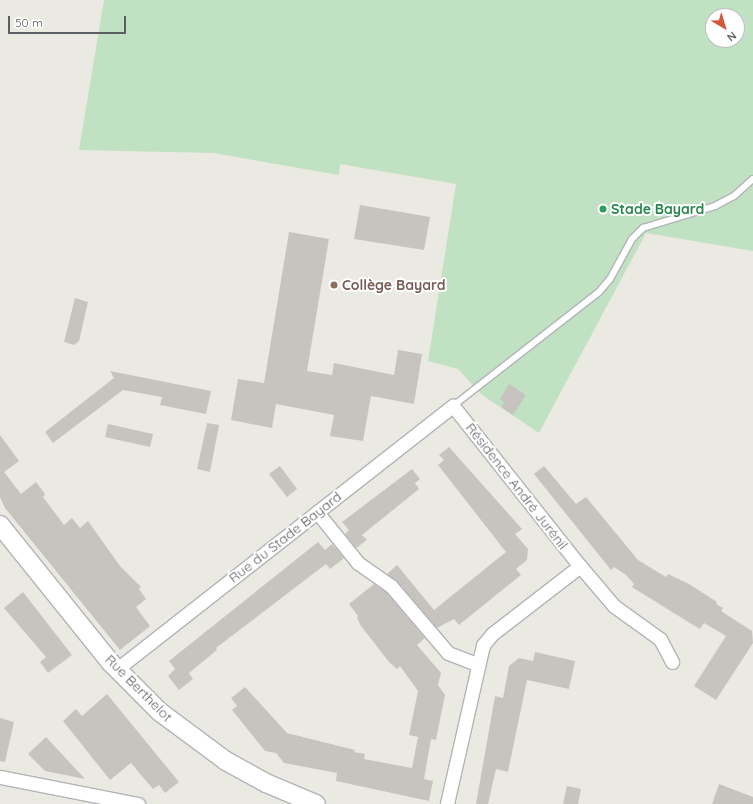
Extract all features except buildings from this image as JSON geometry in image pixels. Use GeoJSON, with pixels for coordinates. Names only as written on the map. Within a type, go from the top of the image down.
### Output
{"type":"FeatureCollection","features":[{"type":"Feature","properties":{"kind":"street","name":"Rue du Stade Bayard"},"geometry":{"type":"LineString","coordinates":[[117,669],[453,406]]}},
{"type":"Feature","properties":{"kind":"street","name":"Résidence André Jurénil"},"geometry":{"type":"LineString","coordinates":[[453,406],[580,566],[614,606],[660,639],[672,662]]}},
{"type":"Feature","properties":{"kind":"street"},"geometry":{"type":"LineString","coordinates":[[317,512],[358,563],[391,586],[448,653],[477,664]]}},
{"type":"Feature","properties":{"kind":"street","name":"Rue Berthelot"},"geometry":{"type":"LineString","coordinates":[[0,525],[117,669],[160,712],[210,751],[266,783],[315,804]]}},
{"type":"Feature","properties":{"kind":"street"},"geometry":{"type":"LineString","coordinates":[[447,804],[477,664],[483,645],[492,634],[580,566]]}},
{"type":"Feature","properties":{"kind":"street"},"geometry":{"type":"LineString","coordinates":[[0,777],[138,804]]}},
{"type":"Feature","properties":{"kind":"lane"},"geometry":{"type":"LineString","coordinates":[[453,406],[599,292],[610,279],[632,239],[643,228],[715,206],[734,196],[753,179]]}},
{"type":"Feature","properties":{"kind":"green space","name":"Stade Bayard"},"geometry":{"type":"Polygon","coordinates":[[[104,0],[753,0],[753,251],[646,233],[539,433],[482,395],[458,369],[428,361],[456,184],[340,164],[339,175],[213,153],[79,150],[104,0]]]}},
{"type":"Feature","properties":{"kind":"place","name":"Stade Bayard"},"geometry":{"type":"Point","coordinates":[603,209]}},
{"type":"Feature","properties":{"kind":"place","name":"Collège Bayard"},"geometry":{"type":"Point","coordinates":[334,285]}}]}
